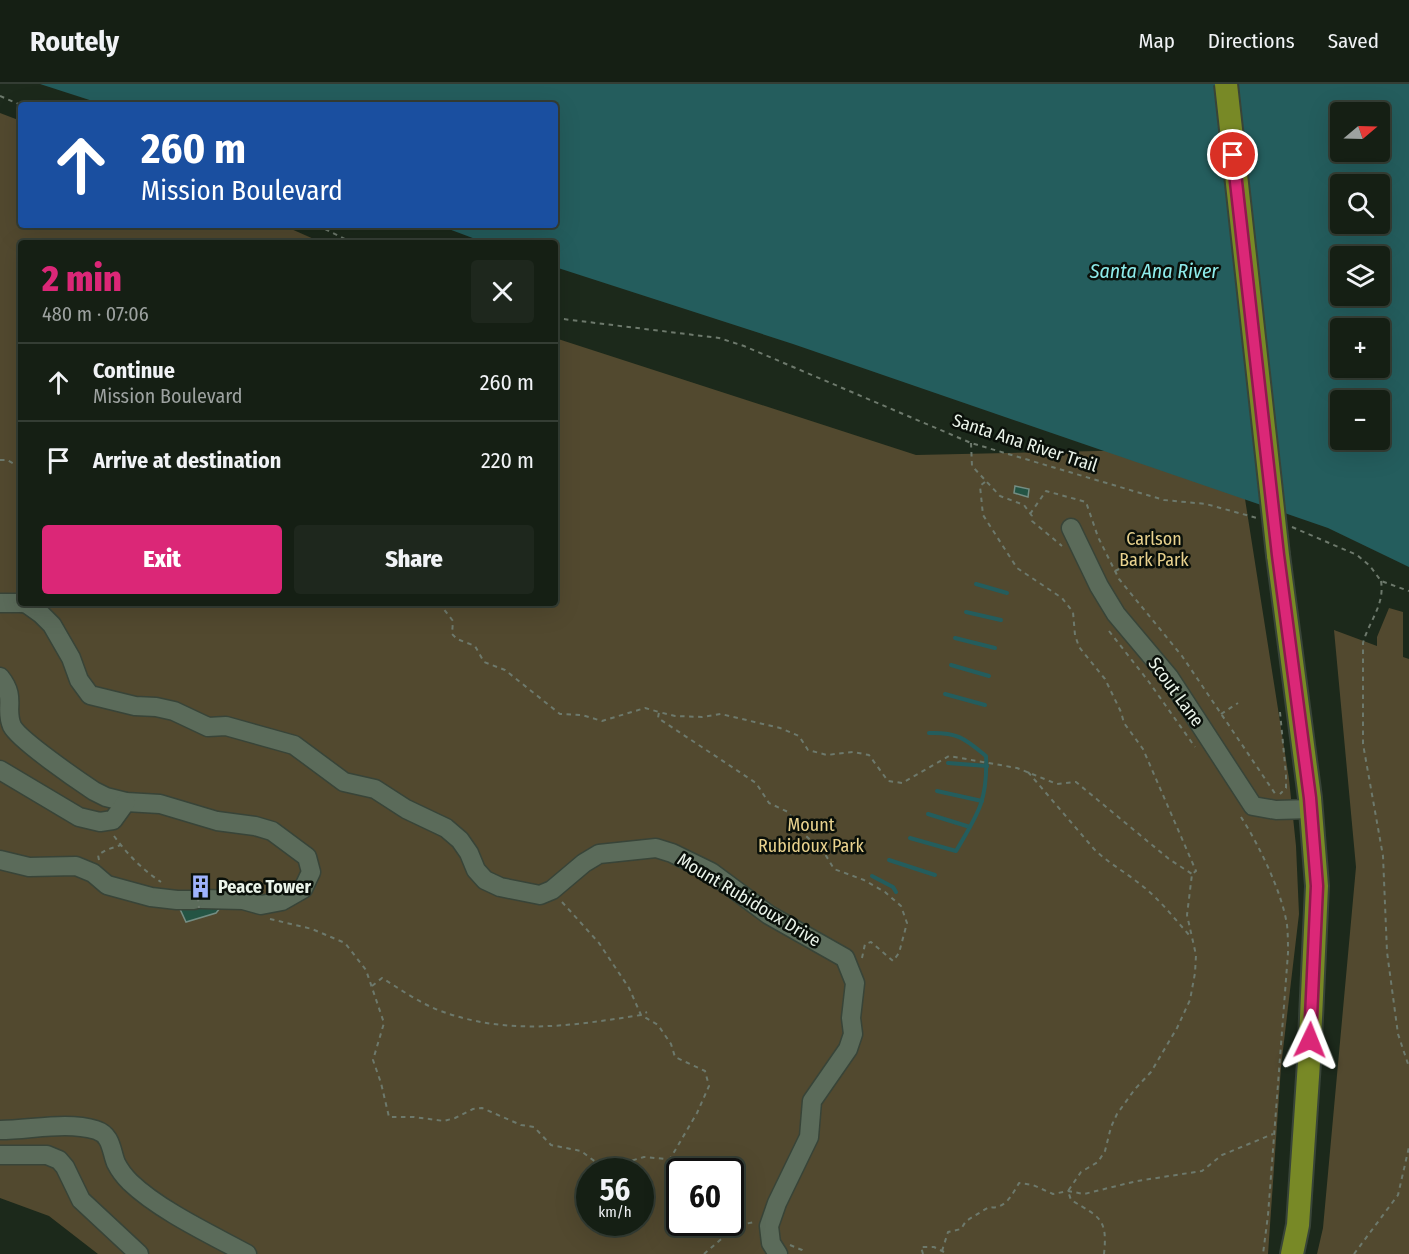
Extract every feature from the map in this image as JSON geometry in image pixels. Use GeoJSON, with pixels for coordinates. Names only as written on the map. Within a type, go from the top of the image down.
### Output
{"type":"FeatureCollection","features":[{"type":"Feature","properties":{"kind":"main road"},"geometry":{"type":"LineString","coordinates":[[1226,84],[1278,555],[1311,809],[1317,886],[1299,1214],[1292,1254]]}},
{"type":"Feature","properties":{"kind":"street","name":"Scout Lane"},"geometry":{"type":"LineString","coordinates":[[1071,528],[1099,586],[1116,614],[1169,677],[1253,806],[1276,810],[1311,809]]}},
{"type":"Feature","properties":{"kind":"street"},"geometry":{"type":"LineString","coordinates":[[0,603],[18,603]]}},
{"type":"Feature","properties":{"kind":"street"},"geometry":{"type":"LineString","coordinates":[[30,606],[52,625],[71,658],[79,680],[90,695],[135,706],[174,711],[208,727],[226,726],[294,745],[345,782],[375,789],[406,809],[446,828],[460,840],[469,853],[476,870],[485,880],[500,887],[540,895],[552,890]]}},
{"type":"Feature","properties":{"kind":"street"},"geometry":{"type":"LineString","coordinates":[[0,677],[10,692],[12,727],[25,740],[94,791],[126,802],[160,804],[217,821],[255,826],[272,831],[307,857],[311,872],[303,890],[282,901],[261,905],[243,900],[177,900],[152,897],[107,885],[93,873],[76,866],[29,867],[0,860]]}},
{"type":"Feature","properties":{"kind":"street"},"geometry":{"type":"LineString","coordinates":[[0,770],[79,817],[100,822],[113,820],[126,802]]}},
{"type":"Feature","properties":{"kind":"street","name":"Mount Rubidoux Drive"},"geometry":{"type":"LineString","coordinates":[[552,890],[584,863],[599,854],[656,848],[672,853],[711,872],[769,915],[845,958],[855,983],[851,1018],[853,1034],[848,1048],[812,1101],[809,1137],[777,1203],[770,1230]]}},
{"type":"Feature","properties":{"kind":"street"},"geometry":{"type":"LineString","coordinates":[[0,1130],[33,1130],[57,1126],[98,1130],[110,1140],[117,1165],[129,1181],[155,1203],[247,1254]]}},
{"type":"Feature","properties":{"kind":"street"},"geometry":{"type":"LineString","coordinates":[[0,1155],[47,1155],[59,1160],[81,1200],[139,1254]]}},
{"type":"Feature","properties":{"kind":"street"},"geometry":{"type":"LineString","coordinates":[[770,1230],[771,1243],[778,1254]]}},
{"type":"Feature","properties":{"kind":"path"},"geometry":{"type":"LineString","coordinates":[[0,96],[18,104]]}},
{"type":"Feature","properties":{"kind":"path"},"geometry":{"type":"LineString","coordinates":[[323,228],[347,240]]}},
{"type":"Feature","properties":{"kind":"path","name":"Santa Ana River Trail"},"geometry":{"type":"LineString","coordinates":[[558,318],[719,339],[744,346],[971,443],[1164,500],[1206,504],[1257,518]]}},
{"type":"Feature","properties":{"kind":"path"},"geometry":{"type":"LineString","coordinates":[[971,443],[972,466],[986,482],[1000,496],[1023,505],[1032,521],[1066,550]]}},
{"type":"Feature","properties":{"kind":"path"},"geometry":{"type":"LineString","coordinates":[[0,460],[18,464]]}},
{"type":"Feature","properties":{"kind":"path"},"geometry":{"type":"LineString","coordinates":[[986,482],[980,486],[983,515],[1017,568],[1062,598],[1073,612],[1079,647],[1105,679],[1124,723],[1143,749],[1196,871],[1192,874],[1187,915],[1196,955],[1190,1000],[1177,1028],[1151,1072],[1122,1106],[1111,1127],[1105,1151],[1098,1162],[1081,1172],[1068,1191]]}},
{"type":"Feature","properties":{"kind":"path"},"geometry":{"type":"LineString","coordinates":[[1030,514],[1046,491],[1086,502],[1098,537],[1119,579],[1182,656],[1277,797],[1286,788],[1279,703]]}},
{"type":"Feature","properties":{"kind":"path"},"geometry":{"type":"LineString","coordinates":[[1287,526],[1297,528],[1357,555],[1370,566],[1381,581],[1383,593],[1380,604],[1366,630],[1363,643],[1363,744],[1383,856],[1386,952],[1398,1034],[1409,1067]]}},
{"type":"Feature","properties":{"kind":"path"},"geometry":{"type":"LineString","coordinates":[[1115,571],[1133,562]]}},
{"type":"Feature","properties":{"kind":"path"},"geometry":{"type":"LineString","coordinates":[[1381,581],[1409,591]]}},
{"type":"Feature","properties":{"kind":"path"},"geometry":{"type":"LineString","coordinates":[[441,606],[453,621],[452,634],[457,639],[475,646],[484,662],[505,670],[560,714],[582,715],[602,721],[645,708],[684,717],[721,714],[780,728],[799,736],[808,750],[827,755],[853,752],[869,755],[888,781],[902,783],[949,756],[1027,771],[1057,784],[1076,782],[1169,859],[1192,874]]}},
{"type":"Feature","properties":{"kind":"path"},"geometry":{"type":"LineString","coordinates":[[1108,631],[1149,682],[1200,754]]}},
{"type":"Feature","properties":{"kind":"path"},"geometry":{"type":"LineString","coordinates":[[1221,714],[1238,703]]}},
{"type":"Feature","properties":{"kind":"path"},"geometry":{"type":"LineString","coordinates":[[659,712],[658,718],[756,783],[769,803],[788,812],[804,834],[825,854],[834,869],[864,880],[885,892],[901,906],[907,923],[899,953],[893,961],[871,942],[865,944],[860,967]]}},
{"type":"Feature","properties":{"kind":"path"},"geometry":{"type":"LineString","coordinates":[[1027,771],[1094,849],[1165,907],[1192,938]]}},
{"type":"Feature","properties":{"kind":"path"},"geometry":{"type":"LineString","coordinates":[[1236,809],[1260,848],[1287,924],[1288,953],[1263,1254]]}},
{"type":"Feature","properties":{"kind":"path"},"geometry":{"type":"LineString","coordinates":[[104,821],[121,845],[147,873],[162,883]]}},
{"type":"Feature","properties":{"kind":"path"},"geometry":{"type":"LineString","coordinates":[[93,873],[101,868],[98,855],[106,849],[121,845]]}},
{"type":"Feature","properties":{"kind":"path"},"geometry":{"type":"LineString","coordinates":[[552,890],[599,943],[629,988],[641,1015],[658,1025],[671,1044],[675,1057],[705,1071],[709,1086],[697,1113],[671,1158]]}},
{"type":"Feature","properties":{"kind":"path"},"geometry":{"type":"LineString","coordinates":[[268,919],[312,929],[345,943],[366,970],[384,1023],[373,1060],[389,1117],[414,1117],[444,1121],[472,1109],[482,1108],[521,1125],[534,1127],[551,1146],[581,1151],[601,1166],[620,1164],[644,1157],[666,1159]]}},
{"type":"Feature","properties":{"kind":"path"},"geometry":{"type":"LineString","coordinates":[[372,986],[382,978],[436,1009],[473,1021],[491,1023],[553,1027],[641,1015],[647,1012]]}},
{"type":"Feature","properties":{"kind":"path"},"geometry":{"type":"LineString","coordinates":[[942,1251],[948,1232],[961,1229],[966,1221],[989,1207],[996,1208],[1007,1202],[1019,1182],[1033,1185],[1053,1194],[1068,1191],[1084,1194],[1137,1181],[1202,1171],[1222,1155],[1273,1134]]}},
{"type":"Feature","properties":{"kind":"path"},"geometry":{"type":"LineString","coordinates":[[1354,1254],[1398,1195],[1409,1147]]}},
{"type":"Feature","properties":{"kind":"path"},"geometry":{"type":"LineString","coordinates":[[1068,1191],[1071,1200],[1097,1214],[1104,1225],[1104,1254]]}},
{"type":"Feature","properties":{"kind":"path"},"geometry":{"type":"LineString","coordinates":[[704,1254],[727,1234],[743,1228],[745,1224],[757,1222],[770,1230]]}},
{"type":"Feature","properties":{"kind":"path"},"geometry":{"type":"LineString","coordinates":[[923,1254],[921,1247],[934,1247],[948,1254]]}},
{"type":"Feature","properties":{"kind":"green space","name":"Mount Rubidoux Park"},"geometry":{"type":"Polygon","coordinates":[[[0,113],[18,120],[18,228],[289,228],[316,240],[18,240],[18,606],[558,606],[558,339],[916,455],[1237,448],[1289,779],[1296,846],[1299,914],[1281,1067],[1268,1254],[98,1254],[49,1216],[0,1198],[0,113]]]}},
{"type":"Feature","properties":{"kind":"green space"},"geometry":{"type":"Polygon","coordinates":[[[1389,608],[1403,612],[1403,657],[1409,659],[1409,1254],[1317,1254],[1323,1228],[1356,867],[1334,630],[1377,646],[1377,637],[1389,608]]]}},
{"type":"Feature","properties":{"kind":"water","name":"Santa Ana River"},"geometry":{"type":"Polygon","coordinates":[[[40,84],[1409,84],[1409,567],[1328,528],[793,344],[558,268],[558,240],[478,240],[446,228],[558,228],[558,102],[96,102],[40,84]]]}},
{"type":"Feature","properties":{"kind":"building"},"geometry":{"type":"Polygon","coordinates":[[[1015,486],[1029,489],[1028,497],[1014,493],[1015,486]]]}},
{"type":"Feature","properties":{"kind":"building"},"geometry":{"type":"Polygon","coordinates":[[[194,891],[221,907],[216,913],[186,922],[180,909],[194,891]]]}},
{"type":"Feature","properties":{"kind":"waterway"},"geometry":{"type":"LineString","coordinates":[[976,584],[1007,593]]}},
{"type":"Feature","properties":{"kind":"waterway"},"geometry":{"type":"LineString","coordinates":[[966,612],[1001,620]]}},
{"type":"Feature","properties":{"kind":"waterway"},"geometry":{"type":"LineString","coordinates":[[955,638],[995,648]]}},
{"type":"Feature","properties":{"kind":"waterway"},"geometry":{"type":"LineString","coordinates":[[951,665],[989,676]]}},
{"type":"Feature","properties":{"kind":"waterway"},"geometry":{"type":"LineString","coordinates":[[945,694],[985,705]]}},
{"type":"Feature","properties":{"kind":"waterway"},"geometry":{"type":"LineString","coordinates":[[910,838],[956,851],[976,816],[983,796],[986,756],[954,735],[929,733]]}},
{"type":"Feature","properties":{"kind":"waterway"},"geometry":{"type":"LineString","coordinates":[[948,763],[987,766]]}},
{"type":"Feature","properties":{"kind":"waterway"},"geometry":{"type":"LineString","coordinates":[[937,791],[982,801]]}},
{"type":"Feature","properties":{"kind":"waterway"},"geometry":{"type":"LineString","coordinates":[[928,814],[970,827]]}},
{"type":"Feature","properties":{"kind":"waterway"},"geometry":{"type":"LineString","coordinates":[[889,860],[935,875]]}},
{"type":"Feature","properties":{"kind":"waterway"},"geometry":{"type":"LineString","coordinates":[[872,876],[893,887],[896,892]]}},
{"type":"Feature","properties":{"kind":"place","name":"Peace Tower"},"geometry":{"type":"Point","coordinates":[200,887]}},
{"type":"Feature","properties":{"kind":"route"},"geometry":{"type":"LineString","coordinates":[[1233,155],[1278,555],[1310,798],[1317,886],[1310,1040]]}},
{"type":"Feature","properties":{"kind":"park label","name":"Carlson Bark Park"},"geometry":{"type":"Point","coordinates":[1154,549]}}]}
